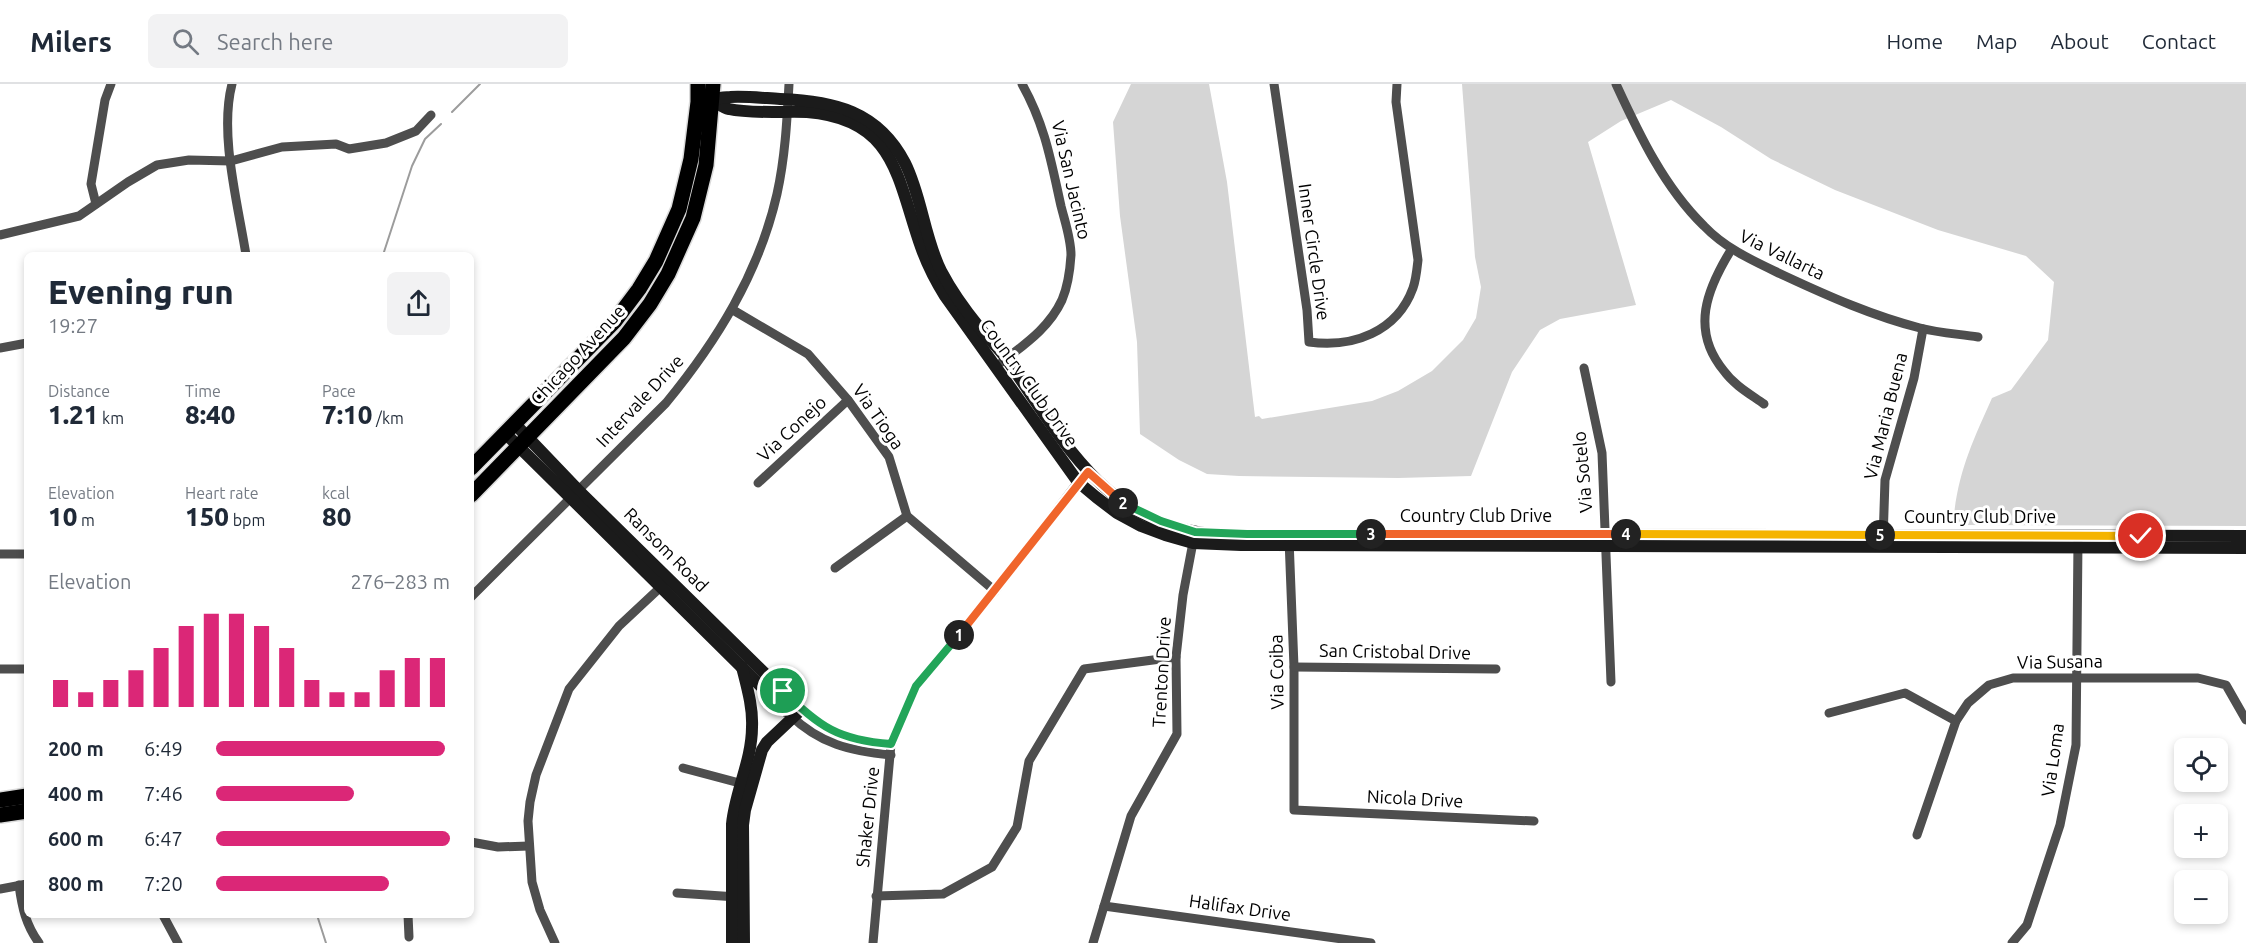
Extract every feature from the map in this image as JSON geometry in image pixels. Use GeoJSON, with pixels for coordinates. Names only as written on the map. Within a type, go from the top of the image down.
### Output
{"type":"FeatureCollection","features":[{"type":"Feature","properties":{"kind":"main road","name":"Chicago Avenue"},"geometry":{"type":"LineString","coordinates":[[474,492],[624,338],[650,304],[668,274],[693,218],[706,165],[705,101],[698,84]]}},
{"type":"Feature","properties":{"kind":"main road","name":"Chicago Avenue"},"geometry":{"type":"LineString","coordinates":[[474,465],[615,321],[639,289],[656,261],[679,209],[705,101],[713,84]]}},
{"type":"Feature","properties":{"kind":"main road"},"geometry":{"type":"LineString","coordinates":[[0,800],[24,796]]}},
{"type":"Feature","properties":{"kind":"main road"},"geometry":{"type":"LineString","coordinates":[[0,815],[24,811]]}},
{"type":"Feature","properties":{"kind":"street"},"geometry":{"type":"LineString","coordinates":[[96,204],[90,184],[105,100],[111,84]]}},
{"type":"Feature","properties":{"kind":"street"},"geometry":{"type":"LineString","coordinates":[[232,84],[228,100],[227,125],[246,252]]}},
{"type":"Feature","properties":{"kind":"street","name":"Intervale Drive"},"geometry":{"type":"LineString","coordinates":[[474,594],[666,403],[693,370],[733,309],[754,263],[777,194],[784,151],[789,84]]}},
{"type":"Feature","properties":{"kind":"street","name":"Via San Jacinto"},"geometry":{"type":"LineString","coordinates":[[1001,362],[1036,336],[1051,319],[1062,300],[1069,279],[1071,253],[1045,136],[1037,111],[1022,84]]}},
{"type":"Feature","properties":{"kind":"street","name":"Inner Circle Drive"},"geometry":{"type":"LineString","coordinates":[[1274,84],[1304,287],[1309,342],[1328,345],[1358,340],[1382,329],[1401,311],[1414,286],[1418,260],[1396,102],[1396,84]]}},
{"type":"Feature","properties":{"kind":"street","name":"Via Vallarta"},"geometry":{"type":"LineString","coordinates":[[1616,84],[1634,123],[1668,183],[1704,227],[1731,250],[1811,288],[1889,319],[1923,329],[1978,337]]}},
{"type":"Feature","properties":{"kind":"street","name":"Country Club Drive"},"geometry":{"type":"LineString","coordinates":[[705,101],[728,96],[788,105],[852,122],[868,133],[890,157],[901,182],[930,272],[945,296],[1001,362],[1088,472],[1126,505],[1194,537]]}},
{"type":"Feature","properties":{"kind":"street"},"geometry":{"type":"LineString","coordinates":[[0,235],[79,216],[157,165],[189,160],[231,161],[282,147],[336,144],[349,148],[386,143],[416,131],[431,115]]}},
{"type":"Feature","properties":{"kind":"street"},"geometry":{"type":"LineString","coordinates":[[1731,250],[1714,277],[1709,293],[1705,323],[1707,336],[1716,360],[1724,372],[1764,404]]}},
{"type":"Feature","properties":{"kind":"street","name":"Via Tioga"},"geometry":{"type":"LineString","coordinates":[[733,309],[808,354],[848,400],[889,457],[908,516]]}},
{"type":"Feature","properties":{"kind":"street","name":"Via Maria Buena"},"geometry":{"type":"LineString","coordinates":[[1883,541],[1885,480],[1914,378],[1923,329]]}},
{"type":"Feature","properties":{"kind":"street"},"geometry":{"type":"LineString","coordinates":[[0,348],[24,344]]}},
{"type":"Feature","properties":{"kind":"street","name":"Country Club Drive"},"geometry":{"type":"LineString","coordinates":[[1001,362],[1078,482],[1118,513],[1141,526],[1194,537],[2078,541],[2246,536]]}},
{"type":"Feature","properties":{"kind":"street","name":"Via Sotelo"},"geometry":{"type":"LineString","coordinates":[[1584,368],[1602,453],[1611,682]]}},
{"type":"Feature","properties":{"kind":"street","name":"Via Conejo"},"geometry":{"type":"LineString","coordinates":[[758,483],[848,400]]}},
{"type":"Feature","properties":{"kind":"street","name":"Ransom Road"},"geometry":{"type":"LineString","coordinates":[[510,428],[789,706]]}},
{"type":"Feature","properties":{"kind":"street","name":"Shaker Drive"},"geometry":{"type":"LineString","coordinates":[[873,943],[891,744],[916,686],[995,591],[1088,472]]}},
{"type":"Feature","properties":{"kind":"street"},"geometry":{"type":"LineString","coordinates":[[835,568],[908,516],[995,591]]}},
{"type":"Feature","properties":{"kind":"street","name":"Trenton Drive"},"geometry":{"type":"LineString","coordinates":[[1094,943],[1131,816],[1177,734],[1176,657],[1194,537]]}},
{"type":"Feature","properties":{"kind":"street","name":"Via Coiba"},"geometry":{"type":"LineString","coordinates":[[1289,539],[1294,667],[1294,810]]}},
{"type":"Feature","properties":{"kind":"street","name":"Country Club Drive"},"geometry":{"type":"LineString","coordinates":[[2078,541],[2246,548]]}},
{"type":"Feature","properties":{"kind":"street","name":"Via Loma"},"geometry":{"type":"LineString","coordinates":[[2012,943],[2027,925],[2060,825],[2076,745],[2078,541]]}},
{"type":"Feature","properties":{"kind":"street"},"geometry":{"type":"LineString","coordinates":[[0,554],[24,554]]}},
{"type":"Feature","properties":{"kind":"street"},"geometry":{"type":"LineString","coordinates":[[555,943],[532,882],[529,846],[530,802],[536,775],[569,689],[619,626],[666,583]]}},
{"type":"Feature","properties":{"kind":"street","name":"Ransom Road"},"geometry":{"type":"LineString","coordinates":[[666,583],[741,666],[789,706]]}},
{"type":"Feature","properties":{"kind":"street"},"geometry":{"type":"LineString","coordinates":[[876,896],[943,894],[992,867],[1017,827],[1029,760],[1084,669],[1176,657]]}},
{"type":"Feature","properties":{"kind":"street"},"geometry":{"type":"LineString","coordinates":[[732,943],[751,743],[752,710],[741,666]]}},
{"type":"Feature","properties":{"kind":"street","name":"San Cristobal Drive"},"geometry":{"type":"LineString","coordinates":[[1294,667],[1496,669]]}},
{"type":"Feature","properties":{"kind":"street"},"geometry":{"type":"LineString","coordinates":[[0,669],[24,669]]}},
{"type":"Feature","properties":{"kind":"street","name":"Via Susana"},"geometry":{"type":"LineString","coordinates":[[1917,835],[1956,721],[1968,703],[1989,685],[2013,678],[2198,678],[2226,685],[2246,720]]}},
{"type":"Feature","properties":{"kind":"street"},"geometry":{"type":"LineString","coordinates":[[1829,713],[1905,693],[1956,721]]}},
{"type":"Feature","properties":{"kind":"street"},"geometry":{"type":"LineString","coordinates":[[752,710],[789,706],[838,734],[862,741],[891,744]]}},
{"type":"Feature","properties":{"kind":"street"},"geometry":{"type":"LineString","coordinates":[[789,706],[813,735],[843,747],[891,755]]}},
{"type":"Feature","properties":{"kind":"street"},"geometry":{"type":"LineString","coordinates":[[746,784],[762,750],[789,706]]}},
{"type":"Feature","properties":{"kind":"street"},"geometry":{"type":"LineString","coordinates":[[683,768],[746,784]]}},
{"type":"Feature","properties":{"kind":"street","name":"Nicola Drive"},"geometry":{"type":"LineString","coordinates":[[1294,810],[1534,821]]}},
{"type":"Feature","properties":{"kind":"street"},"geometry":{"type":"LineString","coordinates":[[474,843],[498,847],[529,846]]}},
{"type":"Feature","properties":{"kind":"street"},"geometry":{"type":"LineString","coordinates":[[0,889],[23,885],[24,913]]}},
{"type":"Feature","properties":{"kind":"street"},"geometry":{"type":"LineString","coordinates":[[677,893],[738,897]]}},
{"type":"Feature","properties":{"kind":"street"},"geometry":{"type":"LineString","coordinates":[[738,897],[744,943]]}},
{"type":"Feature","properties":{"kind":"street","name":"Halifax Drive"},"geometry":{"type":"LineString","coordinates":[[1104,906],[1371,943]]}},
{"type":"Feature","properties":{"kind":"street"},"geometry":{"type":"LineString","coordinates":[[26,918],[39,943]]}},
{"type":"Feature","properties":{"kind":"street"},"geometry":{"type":"LineString","coordinates":[[165,918],[178,943]]}},
{"type":"Feature","properties":{"kind":"street"},"geometry":{"type":"LineString","coordinates":[[408,918],[409,937]]}},
{"type":"Feature","properties":{"kind":"shaded area"},"geometry":{"type":"Polygon","coordinates":[[[1131,84],[1209,84],[1227,182],[1255,417],[1259,416],[1262,419],[1372,401],[1398,391],[1432,371],[1463,340],[1476,318],[1481,287],[1475,257],[1462,84],[2246,84],[2246,526],[1953,525],[1962,474],[1992,398],[2011,390],[2048,340],[2054,282],[2026,256],[1938,230],[1835,190],[1771,159],[1721,127],[1671,100],[1621,121],[1588,142],[1636,305],[1560,319],[1540,330],[1512,372],[1471,476],[1398,478],[1207,474],[1179,460],[1140,434],[1137,342],[1120,216],[1113,122],[1131,84]]]}},
{"type":"Feature","properties":{"kind":"waterway"},"geometry":{"type":"LineString","coordinates":[[452,112],[480,84]]}},
{"type":"Feature","properties":{"kind":"waterway"},"geometry":{"type":"LineString","coordinates":[[384,252],[412,166],[425,139],[441,124]]}},
{"type":"Feature","properties":{"kind":"waterway"},"geometry":{"type":"LineString","coordinates":[[318,918],[326,943]]}},
{"type":"Feature","properties":{"kind":"route"},"geometry":{"type":"LineString","coordinates":[[783,691],[806,713],[831,731],[862,741],[891,744],[916,686],[995,591],[1088,472],[1126,505],[1161,521],[1195,532],[1210,533],[2141,536]]}}]}
